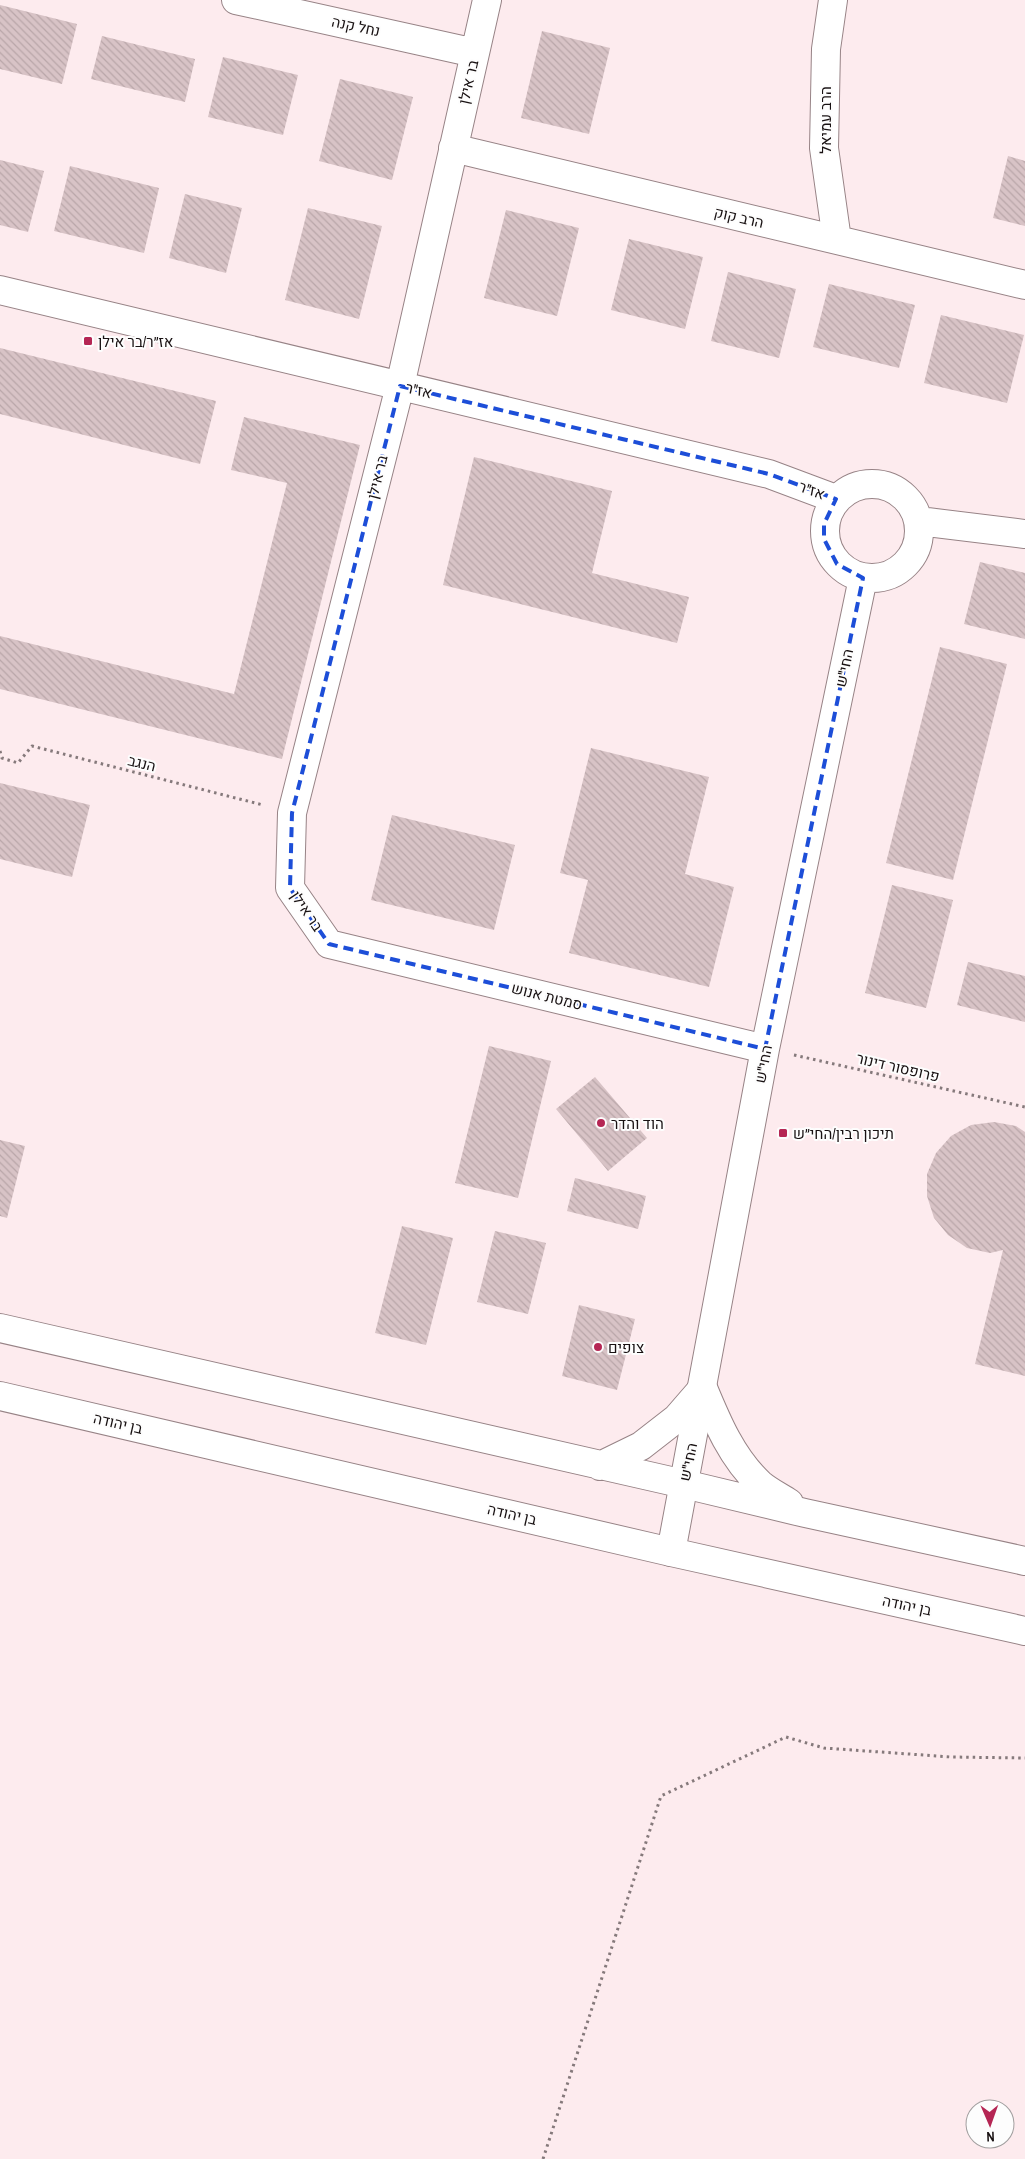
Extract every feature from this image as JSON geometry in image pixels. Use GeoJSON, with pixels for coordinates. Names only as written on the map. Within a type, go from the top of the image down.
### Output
{"type":"FeatureCollection","features":[{"type":"Feature","properties":{"kind":"street","name":"נחל קנה"},"geometry":{"type":"LineString","coordinates":[[236,0],[475,52]]}},
{"type":"Feature","properties":{"kind":"street","name":"בר אילן"},"geometry":{"type":"LineString","coordinates":[[329,944],[290,888],[292,813],[400,386],[487,0]]}},
{"type":"Feature","properties":{"kind":"street","name":"הרב עמיאל"},"geometry":{"type":"LineString","coordinates":[[833,0],[826,49],[824,148],[837,240]]}},
{"type":"Feature","properties":{"kind":"street","name":"הרב קוק"},"geometry":{"type":"LineString","coordinates":[[454,148],[1025,285]]}},
{"type":"Feature","properties":{"kind":"street","name":"אז\"ר"},"geometry":{"type":"LineString","coordinates":[[0,290],[768,474],[836,499]]}},
{"type":"Feature","properties":{"kind":"street"},"geometry":{"type":"LineString","coordinates":[[862,484],[891,488],[904,496],[913,508],[918,521],[919,537],[914,552],[906,564],[893,573],[878,578],[863,578],[849,573],[837,564],[829,553],[824,539],[824,524],[828,511],[836,499],[848,490],[862,484]]}},
{"type":"Feature","properties":{"kind":"street"},"geometry":{"type":"LineString","coordinates":[[918,521],[1025,534]]}},
{"type":"Feature","properties":{"kind":"street","name":"החי\"ש"},"geometry":{"type":"LineString","coordinates":[[671,1552],[765,1049],[863,578]]}},
{"type":"Feature","properties":{"kind":"street","name":"סמטת אנוש"},"geometry":{"type":"LineString","coordinates":[[329,944],[765,1049]]}},
{"type":"Feature","properties":{"kind":"street"},"geometry":{"type":"LineString","coordinates":[[0,1328],[805,1513],[1025,1561]]}},
{"type":"Feature","properties":{"kind":"street"},"geometry":{"type":"LineString","coordinates":[[600,1466],[641,1446],[677,1418],[703,1388],[718,1425],[738,1458],[760,1484],[805,1513]]}},
{"type":"Feature","properties":{"kind":"street","name":"בן יהודה"},"geometry":{"type":"LineString","coordinates":[[0,1396],[671,1552],[1025,1631]]}},
{"type":"Feature","properties":{"kind":"path","name":"הנגב"},"geometry":{"type":"LineString","coordinates":[[0,751],[2,758],[18,763],[32,746],[292,813]]}},
{"type":"Feature","properties":{"kind":"path","name":"פרופסור דינור"},"geometry":{"type":"LineString","coordinates":[[765,1049],[1025,1107]]}},
{"type":"Feature","properties":{"kind":"path"},"geometry":{"type":"LineString","coordinates":[[543,2159],[661,1796],[786,1737],[824,1748],[952,1756],[1025,1758]]}},
{"type":"Feature","properties":{"kind":"highlighted area"},"geometry":{"type":"Polygon","coordinates":[[[400,386],[769,474],[836,499],[824,524],[824,539],[837,564],[863,578],[765,1049],[329,944],[290,888],[292,813],[400,386]]]}},
{"type":"Feature","properties":{"kind":"building"},"geometry":{"type":"Polygon","coordinates":[[[0,5],[77,24],[62,84],[0,69],[0,5]]]}},
{"type":"Feature","properties":{"kind":"building"},"geometry":{"type":"Polygon","coordinates":[[[542,31],[610,48],[589,134],[521,118],[542,31]]]}},
{"type":"Feature","properties":{"kind":"building"},"geometry":{"type":"Polygon","coordinates":[[[102,36],[195,59],[185,102],[91,79],[102,36]]]}},
{"type":"Feature","properties":{"kind":"building"},"geometry":{"type":"Polygon","coordinates":[[[223,57],[298,75],[283,135],[208,117],[223,57]]]}},
{"type":"Feature","properties":{"kind":"building"},"geometry":{"type":"Polygon","coordinates":[[[340,79],[413,97],[392,180],[319,161],[340,79]]]}},
{"type":"Feature","properties":{"kind":"building"},"geometry":{"type":"Polygon","coordinates":[[[1008,156],[1025,161],[1025,226],[993,218],[1008,156]]]}},
{"type":"Feature","properties":{"kind":"building"},"geometry":{"type":"Polygon","coordinates":[[[0,160],[44,171],[28,232],[0,225],[0,160]]]}},
{"type":"Feature","properties":{"kind":"building"},"geometry":{"type":"Polygon","coordinates":[[[70,166],[159,188],[144,253],[54,231],[70,166]]]}},
{"type":"Feature","properties":{"kind":"building"},"geometry":{"type":"Polygon","coordinates":[[[185,194],[242,208],[226,273],[169,258],[185,194]]]}},
{"type":"Feature","properties":{"kind":"building"},"geometry":{"type":"Polygon","coordinates":[[[308,208],[382,226],[359,319],[285,300],[308,208]]]}},
{"type":"Feature","properties":{"kind":"building"},"geometry":{"type":"Polygon","coordinates":[[[506,210],[579,228],[557,316],[484,298],[506,210]]]}},
{"type":"Feature","properties":{"kind":"building"},"geometry":{"type":"Polygon","coordinates":[[[629,239],[703,257],[685,329],[611,310],[629,239]]]}},
{"type":"Feature","properties":{"kind":"building"},"geometry":{"type":"Polygon","coordinates":[[[728,272],[796,289],[779,358],[711,341],[728,272]]]}},
{"type":"Feature","properties":{"kind":"building"},"geometry":{"type":"Polygon","coordinates":[[[829,284],[915,305],[899,368],[813,347],[829,284]]]}},
{"type":"Feature","properties":{"kind":"building"},"geometry":{"type":"Polygon","coordinates":[[[941,315],[1024,335],[1007,403],[924,383],[941,315]]]}},
{"type":"Feature","properties":{"kind":"building"},"geometry":{"type":"Polygon","coordinates":[[[0,348],[216,401],[200,464],[0,414],[0,348]]]}},
{"type":"Feature","properties":{"kind":"building"},"geometry":{"type":"Polygon","coordinates":[[[244,417],[360,445],[282,759],[0,689],[0,636],[234,694],[287,483],[231,470],[244,417]]]}},
{"type":"Feature","properties":{"kind":"building"},"geometry":{"type":"Polygon","coordinates":[[[474,457],[612,491],[592,573],[689,597],[677,643],[443,585],[474,457]]]}},
{"type":"Feature","properties":{"kind":"building"},"geometry":{"type":"Polygon","coordinates":[[[980,562],[1025,573],[1025,639],[964,624],[980,562]]]}},
{"type":"Feature","properties":{"kind":"building"},"geometry":{"type":"Polygon","coordinates":[[[940,647],[1007,664],[953,880],[886,863],[940,647]]]}},
{"type":"Feature","properties":{"kind":"building"},"geometry":{"type":"Polygon","coordinates":[[[591,748],[709,777],[685,874],[734,887],[709,987],[569,953],[588,880],[560,873],[591,748]]]}},
{"type":"Feature","properties":{"kind":"building"},"geometry":{"type":"Polygon","coordinates":[[[0,783],[90,805],[72,877],[0,859],[0,783]]]}},
{"type":"Feature","properties":{"kind":"building"},"geometry":{"type":"Polygon","coordinates":[[[392,815],[515,845],[494,930],[371,900],[392,815]]]}},
{"type":"Feature","properties":{"kind":"building"},"geometry":{"type":"Polygon","coordinates":[[[892,885],[953,900],[926,1008],[865,993],[892,885]]]}},
{"type":"Feature","properties":{"kind":"building"},"geometry":{"type":"Polygon","coordinates":[[[968,962],[1025,976],[1025,1022],[957,1005],[968,962]]]}},
{"type":"Feature","properties":{"kind":"building"},"geometry":{"type":"Polygon","coordinates":[[[489,1046],[551,1061],[518,1198],[455,1183],[489,1046]]]}},
{"type":"Feature","properties":{"kind":"building","name":"הוד והדר"},"geometry":{"type":"Polygon","coordinates":[[[595,1077],[647,1138],[608,1171],[556,1109],[595,1077]]]}},
{"type":"Feature","properties":{"kind":"building"},"geometry":{"type":"Polygon","coordinates":[[[994,1122],[1016,1126],[1025,1132],[1025,1376],[975,1364],[1003,1250],[990,1253],[967,1248],[948,1235],[934,1218],[927,1196],[927,1174],[936,1153],[951,1136],[971,1125],[994,1122]]]}},
{"type":"Feature","properties":{"kind":"building"},"geometry":{"type":"Polygon","coordinates":[[[0,1140],[25,1146],[7,1218],[0,1216],[0,1140]]]}},
{"type":"Feature","properties":{"kind":"building"},"geometry":{"type":"Polygon","coordinates":[[[575,1178],[646,1196],[638,1229],[567,1211],[575,1178]]]}},
{"type":"Feature","properties":{"kind":"building"},"geometry":{"type":"Polygon","coordinates":[[[402,1226],[453,1238],[426,1345],[375,1333],[402,1226]]]}},
{"type":"Feature","properties":{"kind":"building"},"geometry":{"type":"Polygon","coordinates":[[[495,1231],[546,1243],[528,1314],[477,1302],[495,1231]]]}},
{"type":"Feature","properties":{"kind":"building","name":"צופים"},"geometry":{"type":"Polygon","coordinates":[[[579,1305],[635,1319],[617,1390],[562,1376],[579,1305]]]}},
{"type":"Feature","properties":{"kind":"place","name":"אז״ר/בר אילן"},"geometry":{"type":"Point","coordinates":[88,341]}},
{"type":"Feature","properties":{"kind":"place","name":"הוד והדר"},"geometry":{"type":"Point","coordinates":[601,1123]}},
{"type":"Feature","properties":{"kind":"place","name":"תיכון רבין/החי״ש"},"geometry":{"type":"Point","coordinates":[783,1133]}},
{"type":"Feature","properties":{"kind":"place","name":"צופים"},"geometry":{"type":"Point","coordinates":[598,1347]}}]}
